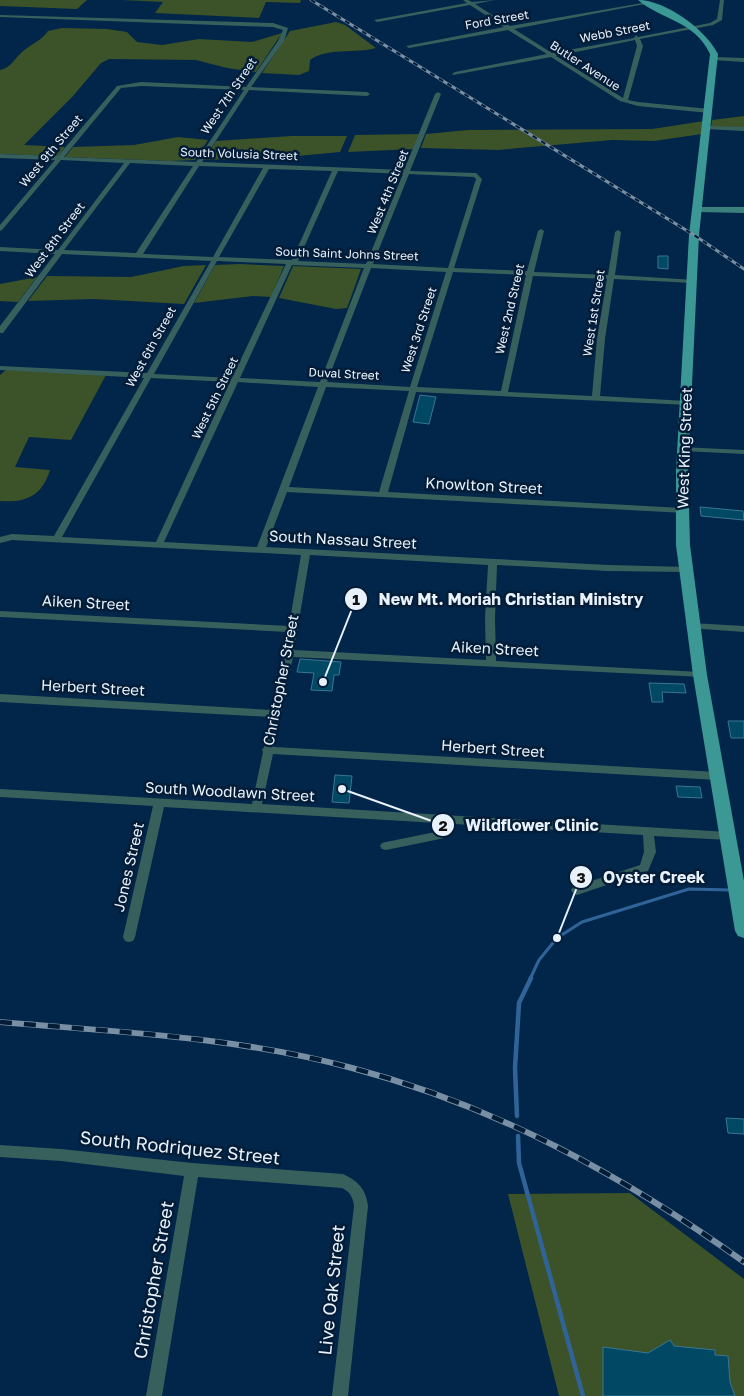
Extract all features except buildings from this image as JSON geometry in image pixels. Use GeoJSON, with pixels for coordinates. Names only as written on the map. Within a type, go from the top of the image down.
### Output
{"type":"FeatureCollection","features":[{"type":"Feature","properties":{"kind":"main road"},"geometry":{"type":"LineString","coordinates":[[645,2],[692,27],[709,43],[714,59]]}},
{"type":"Feature","properties":{"kind":"main road","name":"West King Street"},"geometry":{"type":"LineString","coordinates":[[714,59],[692,282],[683,449],[682,511],[685,569],[692,626],[744,931]]}},
{"type":"Feature","properties":{"kind":"main road"},"geometry":{"type":"LineString","coordinates":[[698,209],[744,210]]}},
{"type":"Feature","properties":{"kind":"street","name":"Butler Avenue"},"geometry":{"type":"LineString","coordinates":[[465,0],[625,102],[709,111]]}},
{"type":"Feature","properties":{"kind":"street"},"geometry":{"type":"LineString","coordinates":[[377,20],[493,0]]}},
{"type":"Feature","properties":{"kind":"street","name":"Webb Street"},"geometry":{"type":"LineString","coordinates":[[455,74],[717,21],[722,0]]}},
{"type":"Feature","properties":{"kind":"street","name":"Ford Street"},"geometry":{"type":"LineString","coordinates":[[409,46],[509,29],[645,2]]}},
{"type":"Feature","properties":{"kind":"street","name":"West 7th Street"},"geometry":{"type":"LineString","coordinates":[[1,17],[282,27],[287,31],[197,164],[138,256]]}},
{"type":"Feature","properties":{"kind":"street"},"geometry":{"type":"LineString","coordinates":[[625,102],[640,46],[640,42],[636,37]]}},
{"type":"Feature","properties":{"kind":"street"},"geometry":{"type":"LineString","coordinates":[[714,59],[744,60]]}},
{"type":"Feature","properties":{"kind":"street","name":"West 9th Street"},"geometry":{"type":"LineString","coordinates":[[0,230],[119,87],[141,84],[247,89]]}},
{"type":"Feature","properties":{"kind":"street"},"geometry":{"type":"LineString","coordinates":[[247,89],[367,94]]}},
{"type":"Feature","properties":{"kind":"street","name":"West 4th Street"},"geometry":{"type":"LineString","coordinates":[[261,549],[369,266],[438,94]]}},
{"type":"Feature","properties":{"kind":"street"},"geometry":{"type":"LineString","coordinates":[[707,128],[744,129]]}},
{"type":"Feature","properties":{"kind":"street","name":"South Volusia Street"},"geometry":{"type":"LineString","coordinates":[[0,156],[476,175]]}},
{"type":"Feature","properties":{"kind":"street","name":"West 8th Street"},"geometry":{"type":"LineString","coordinates":[[0,331],[128,161]]}},
{"type":"Feature","properties":{"kind":"street","name":"West 6th Street"},"geometry":{"type":"LineString","coordinates":[[56,540],[267,167]]}},
{"type":"Feature","properties":{"kind":"street","name":"West 5th Street"},"geometry":{"type":"LineString","coordinates":[[159,544],[336,170]]}},
{"type":"Feature","properties":{"kind":"street","name":"West 3rd Street"},"geometry":{"type":"LineString","coordinates":[[383,494],[412,388],[479,179],[476,175]]}},
{"type":"Feature","properties":{"kind":"street","name":"West 2nd Street"},"geometry":{"type":"LineString","coordinates":[[504,393],[541,231]]}},
{"type":"Feature","properties":{"kind":"street","name":"West 1st Street"},"geometry":{"type":"LineString","coordinates":[[596,398],[601,339],[618,232]]}},
{"type":"Feature","properties":{"kind":"street","name":"South Saint Johns Street"},"geometry":{"type":"LineString","coordinates":[[0,249],[692,282]]}},
{"type":"Feature","properties":{"kind":"street","name":"Duval Street"},"geometry":{"type":"LineString","coordinates":[[0,368],[686,403]]}},
{"type":"Feature","properties":{"kind":"street"},"geometry":{"type":"LineString","coordinates":[[683,449],[744,452]]}},
{"type":"Feature","properties":{"kind":"street","name":"Knowlton Street"},"geometry":{"type":"LineString","coordinates":[[284,489],[682,511]]}},
{"type":"Feature","properties":{"kind":"street","name":"South Nassau Street"},"geometry":{"type":"LineString","coordinates":[[0,540],[12,537],[637,569],[685,569]]}},
{"type":"Feature","properties":{"kind":"street","name":"Christopher Street"},"geometry":{"type":"LineString","coordinates":[[256,808],[288,653],[306,552]]}},
{"type":"Feature","properties":{"kind":"street"},"geometry":{"type":"LineString","coordinates":[[491,664],[490,618],[493,562]]}},
{"type":"Feature","properties":{"kind":"street","name":"Aiken Street"},"geometry":{"type":"LineString","coordinates":[[0,614],[291,629]]}},
{"type":"Feature","properties":{"kind":"street"},"geometry":{"type":"LineString","coordinates":[[692,626],[744,629]]}},
{"type":"Feature","properties":{"kind":"street","name":"Aiken Street"},"geometry":{"type":"LineString","coordinates":[[288,653],[700,675]]}},
{"type":"Feature","properties":{"kind":"street","name":"Herbert Street"},"geometry":{"type":"LineString","coordinates":[[0,698],[274,714]]}},
{"type":"Feature","properties":{"kind":"street","name":"Herbert Street"},"geometry":{"type":"LineString","coordinates":[[267,750],[436,759],[547,768],[717,776]]}},
{"type":"Feature","properties":{"kind":"street","name":"South Woodlawn Street"},"geometry":{"type":"LineString","coordinates":[[0,793],[728,836]]}},
{"type":"Feature","properties":{"kind":"street","name":"Jones Street"},"geometry":{"type":"LineString","coordinates":[[129,937],[159,803]]}},
{"type":"Feature","properties":{"kind":"street"},"geometry":{"type":"LineString","coordinates":[[577,890],[644,868],[650,852],[648,832]]}},
{"type":"Feature","properties":{"kind":"street"},"geometry":{"type":"LineString","coordinates":[[386,846],[440,835]]}},
{"type":"Feature","properties":{"kind":"street","name":"South Rodriquez Street"},"geometry":{"type":"LineString","coordinates":[[0,1151],[60,1155],[192,1170],[342,1182],[355,1189]]}},
{"type":"Feature","properties":{"kind":"street","name":"Christopher Street"},"geometry":{"type":"LineString","coordinates":[[154,1396],[192,1170]]}},
{"type":"Feature","properties":{"kind":"street","name":"Live Oak Street"},"geometry":{"type":"LineString","coordinates":[[340,1396],[361,1206],[355,1189]]}},
{"type":"Feature","properties":{"kind":"green space"},"geometry":{"type":"Polygon","coordinates":[[[0,0],[87,0],[77,9],[0,6],[0,0]]]}},
{"type":"Feature","properties":{"kind":"green space"},"geometry":{"type":"Polygon","coordinates":[[[122,0],[301,0],[300,3],[266,2],[259,18],[155,13],[163,2],[122,0]]]}},
{"type":"Feature","properties":{"kind":"green space"},"geometry":{"type":"Polygon","coordinates":[[[336,22],[345,25],[376,48],[325,53],[310,60],[309,71],[299,75],[262,73],[290,31],[336,22]]]}},
{"type":"Feature","properties":{"kind":"green space"},"geometry":{"type":"Polygon","coordinates":[[[62,28],[107,29],[127,32],[137,42],[162,45],[199,39],[252,42],[282,33],[256,72],[227,68],[196,60],[109,59],[101,63],[73,96],[24,145],[65,147],[58,156],[0,154],[0,70],[10,65],[22,52],[48,31],[62,28]]]}},
{"type":"Feature","properties":{"kind":"green space"},"geometry":{"type":"Polygon","coordinates":[[[744,116],[744,128],[711,127],[712,120],[744,116]]]}},
{"type":"Feature","properties":{"kind":"green space"},"geometry":{"type":"Polygon","coordinates":[[[704,121],[702,134],[654,141],[612,140],[498,150],[421,148],[426,134],[468,130],[652,129],[704,121]]]}},
{"type":"Feature","properties":{"kind":"green space"},"geometry":{"type":"Polygon","coordinates":[[[419,134],[413,149],[348,152],[355,135],[419,134]]]}},
{"type":"Feature","properties":{"kind":"green space"},"geometry":{"type":"Polygon","coordinates":[[[291,136],[347,136],[340,152],[276,158],[204,160],[216,141],[291,136]]]}},
{"type":"Feature","properties":{"kind":"green space"},"geometry":{"type":"Polygon","coordinates":[[[178,137],[208,140],[195,160],[170,161],[65,157],[73,147],[134,145],[178,137]]]}},
{"type":"Feature","properties":{"kind":"green space"},"geometry":{"type":"Polygon","coordinates":[[[206,265],[184,304],[94,299],[28,301],[47,276],[131,277],[184,266],[206,265]]]}},
{"type":"Feature","properties":{"kind":"green space"},"geometry":{"type":"Polygon","coordinates":[[[215,265],[284,266],[271,297],[253,296],[194,303],[215,265]]]}},
{"type":"Feature","properties":{"kind":"green space"},"geometry":{"type":"Polygon","coordinates":[[[293,266],[361,269],[347,308],[336,309],[279,298],[293,266]]]}},
{"type":"Feature","properties":{"kind":"green space"},"geometry":{"type":"Polygon","coordinates":[[[37,277],[18,302],[0,301],[0,284],[37,277]]]}},
{"type":"Feature","properties":{"kind":"green space"},"geometry":{"type":"Polygon","coordinates":[[[6,370],[106,375],[71,440],[29,437],[15,467],[50,470],[47,479],[38,492],[18,501],[0,501],[0,375],[6,370]]]}},
{"type":"Feature","properties":{"kind":"green space"},"geometry":{"type":"Polygon","coordinates":[[[630,1193],[744,1279],[744,1396],[559,1396],[508,1194],[630,1193]]]}},
{"type":"Feature","properties":{"kind":"waterway"},"geometry":{"type":"LineString","coordinates":[[530,979],[539,960],[557,938],[582,922],[689,889],[731,890]]}},
{"type":"Feature","properties":{"kind":"waterway"},"geometry":{"type":"LineString","coordinates":[[517,1116],[515,1068],[519,1003],[531,978]]}},
{"type":"Feature","properties":{"kind":"waterway"},"geometry":{"type":"LineString","coordinates":[[518,1136],[519,1163],[583,1396]]}},
{"type":"Feature","properties":{"kind":"railway"},"geometry":{"type":"LineString","coordinates":[[311,0],[694,235],[744,269]]}},
{"type":"Feature","properties":{"kind":"railway"},"geometry":{"type":"LineString","coordinates":[[0,1022],[222,1042],[309,1058],[352,1068],[405,1084],[457,1102],[508,1123],[557,1147],[652,1201],[744,1262]]}},
{"type":"Feature","properties":{"kind":"place","name":"New Mt. Moriah Christian Ministry"},"geometry":{"type":"Point","coordinates":[323,682]}},
{"type":"Feature","properties":{"kind":"place","name":"Wildflower Clinic"},"geometry":{"type":"Point","coordinates":[342,789]}},
{"type":"Feature","properties":{"kind":"place","name":"Oyster Creek"},"geometry":{"type":"Point","coordinates":[557,938]}}]}
